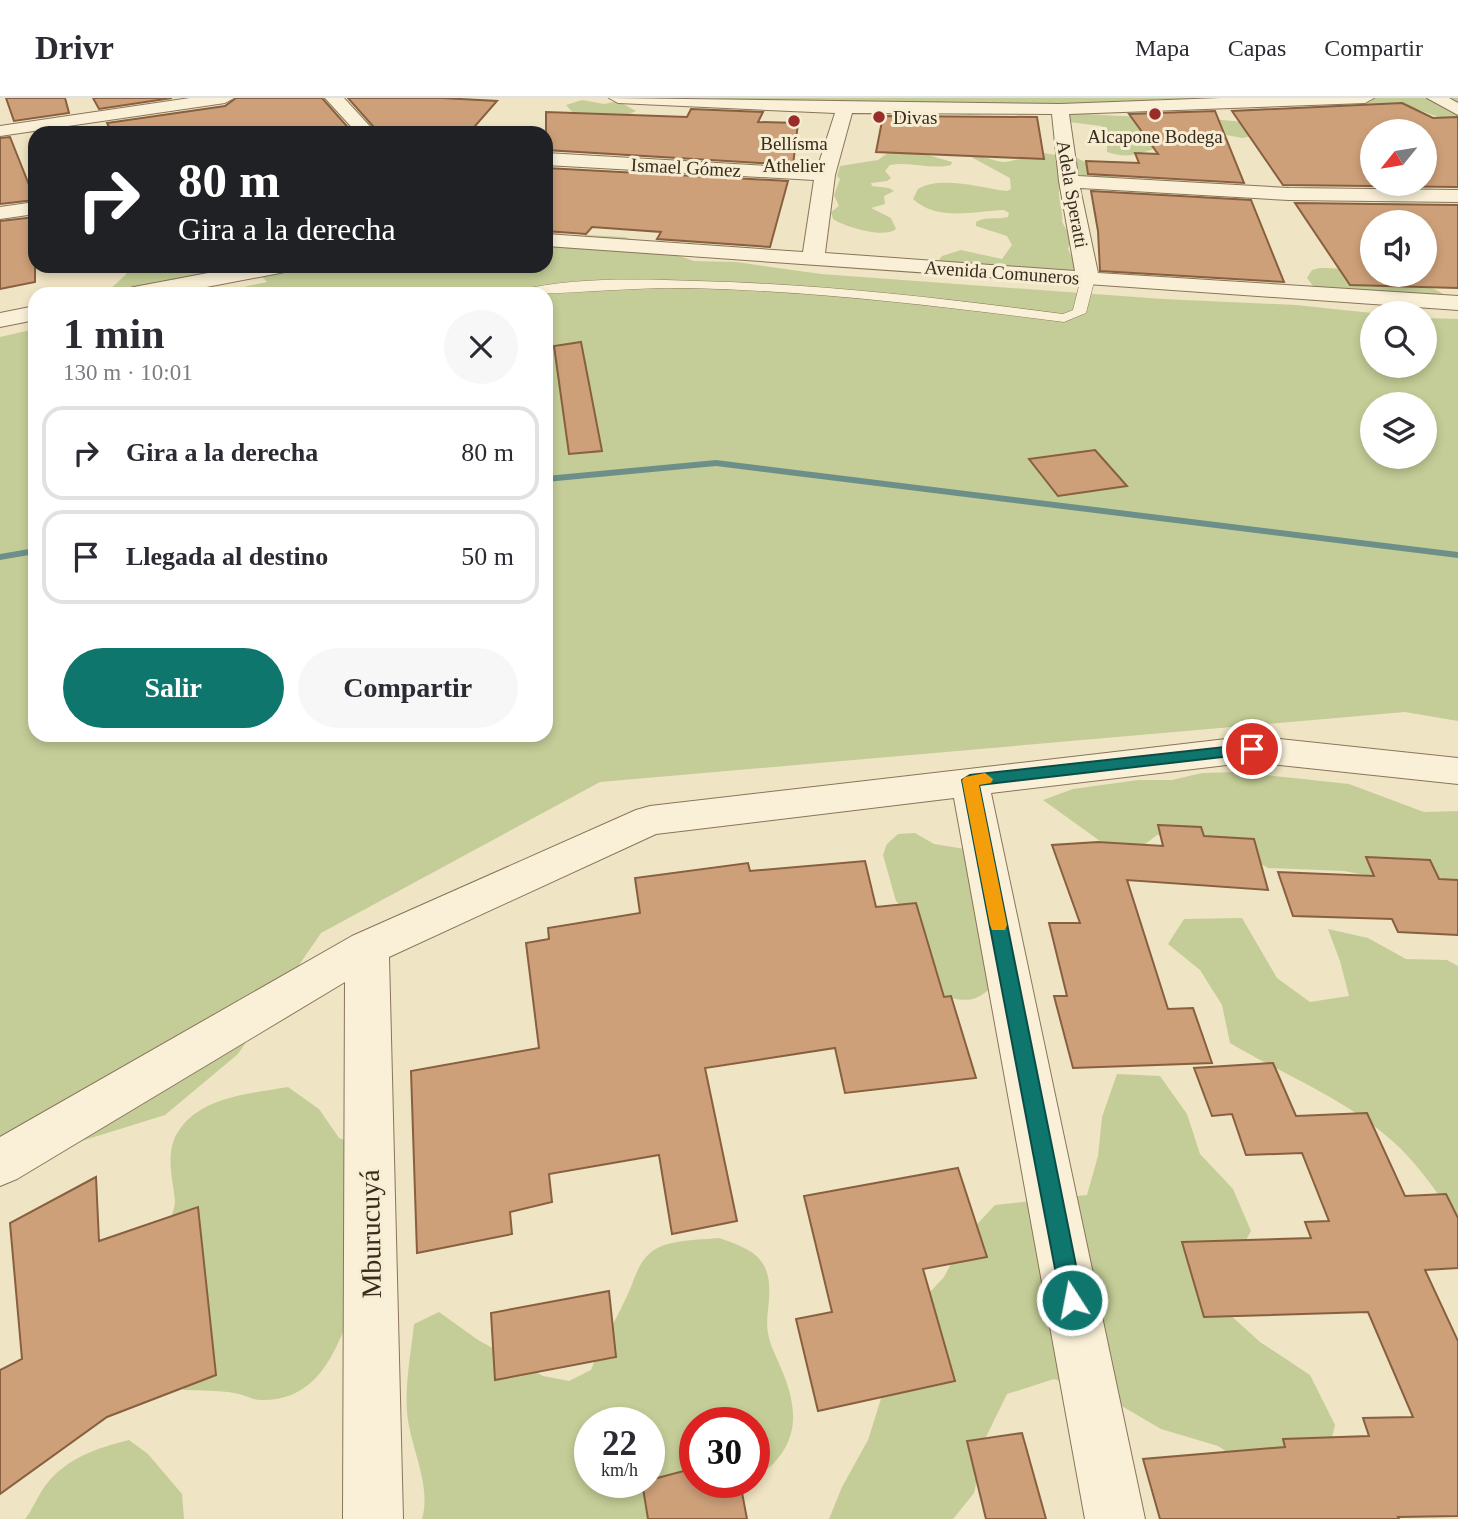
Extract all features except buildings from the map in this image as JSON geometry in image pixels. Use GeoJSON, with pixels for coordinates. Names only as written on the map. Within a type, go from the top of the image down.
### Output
{"type":"FeatureCollection","features":[{"type":"Feature","properties":{"kind":"street"},"geometry":{"type":"LineString","coordinates":[[34,126],[225,98]]}},
{"type":"Feature","properties":{"kind":"street"},"geometry":{"type":"LineString","coordinates":[[334,98],[360,126]]}},
{"type":"Feature","properties":{"kind":"street"},"geometry":{"type":"LineString","coordinates":[[618,98],[845,108],[1060,109],[1157,102],[1365,98]]}},
{"type":"Feature","properties":{"kind":"street"},"geometry":{"type":"LineString","coordinates":[[1436,98],[1458,110]]}},
{"type":"Feature","properties":{"kind":"street"},"geometry":{"type":"LineString","coordinates":[[813,259],[825,175],[845,108]]}},
{"type":"Feature","properties":{"kind":"street","name":"Adela Speratti"},"geometry":{"type":"LineString","coordinates":[[1060,109],[1069,180],[1088,278]]}},
{"type":"Feature","properties":{"kind":"street"},"geometry":{"type":"LineString","coordinates":[[0,131],[28,127]]}},
{"type":"Feature","properties":{"kind":"street","name":"Ismael Gómez"},"geometry":{"type":"LineString","coordinates":[[553,159],[825,175]]}},
{"type":"Feature","properties":{"kind":"street"},"geometry":{"type":"LineString","coordinates":[[1069,180],[1289,194],[1458,196]]}},
{"type":"Feature","properties":{"kind":"street"},"geometry":{"type":"LineString","coordinates":[[0,214],[28,209]]}},
{"type":"Feature","properties":{"kind":"street","name":"Avenida Comuneros"},"geometry":{"type":"LineString","coordinates":[[553,240],[1458,303]]}},
{"type":"Feature","properties":{"kind":"street"},"geometry":{"type":"LineString","coordinates":[[170,287],[244,273]]}},
{"type":"Feature","properties":{"kind":"street"},"geometry":{"type":"LineString","coordinates":[[0,320],[28,314]]}},
{"type":"Feature","properties":{"kind":"street"},"geometry":{"type":"LineString","coordinates":[[0,1163],[367,948],[650,820],[970,780],[1252,749],[1458,771]]}},
{"type":"Feature","properties":{"kind":"street"},"geometry":{"type":"LineString","coordinates":[[970,780],[1115,1519]]}},
{"type":"Feature","properties":{"kind":"street","name":"Mburucuyá"},"geometry":{"type":"LineString","coordinates":[[367,948],[373,1519]]}},
{"type":"Feature","properties":{"kind":"lane"},"geometry":{"type":"LineString","coordinates":[[553,290],[632,283],[770,287],[874,294],[1064,318],[1079,313],[1088,278]]}},
{"type":"Feature","properties":{"kind":"green space"},"geometry":{"type":"Polygon","coordinates":[[[708,98],[1458,98],[1458,124],[1402,104],[1350,109],[1316,104],[1156,99],[1147,102],[970,115],[708,98]]]}},
{"type":"Feature","properties":{"kind":"green space"},"geometry":{"type":"Polygon","coordinates":[[[582,100],[604,104],[618,101],[636,111],[623,117],[574,114],[566,105],[582,100]]]}},
{"type":"Feature","properties":{"kind":"green space"},"geometry":{"type":"Polygon","coordinates":[[[1073,113],[1244,122],[1256,135],[1243,138],[1226,135],[1219,140],[1172,145],[1132,155],[1121,155],[1107,152],[1107,146],[1113,141],[1101,126],[1069,122],[1065,117],[1073,113]]]}},
{"type":"Feature","properties":{"kind":"green space"},"geometry":{"type":"Polygon","coordinates":[[[889,152],[921,153],[952,162],[951,165],[943,166],[890,165],[885,171],[891,178],[871,183],[872,186],[894,191],[884,196],[885,204],[871,208],[891,218],[896,229],[891,232],[865,231],[833,219],[831,212],[839,206],[834,195],[840,179],[837,176],[840,166],[878,160],[889,152]]]}},
{"type":"Feature","properties":{"kind":"green space"},"geometry":{"type":"Polygon","coordinates":[[[1043,153],[1077,158],[1122,181],[1061,183],[1059,187],[1062,222],[1071,238],[1068,249],[1078,272],[941,262],[939,260],[942,256],[961,250],[1002,259],[1012,245],[1007,236],[976,226],[976,222],[1008,217],[1009,213],[1004,210],[957,214],[934,211],[913,199],[918,189],[937,183],[949,183],[1007,191],[1011,189],[1010,178],[973,158],[973,155],[1006,162],[1043,153]]]}},
{"type":"Feature","properties":{"kind":"green space"},"geometry":{"type":"Polygon","coordinates":[[[553,231],[574,238],[586,235],[625,237],[694,261],[736,262],[821,274],[1163,299],[1296,305],[1360,312],[1360,378],[1437,378],[1437,318],[1458,319],[1458,721],[1405,712],[600,782],[321,933],[238,1054],[165,1115],[75,1143],[0,1176],[0,337],[28,331],[28,742],[553,742],[553,287],[244,287],[267,282],[255,273],[553,273],[553,231]]]}},
{"type":"Feature","properties":{"kind":"green space"},"geometry":{"type":"Polygon","coordinates":[[[1320,268],[1360,271],[1360,287],[1429,287],[1448,298],[1322,290],[1313,286],[1307,278],[1312,270],[1320,268]]]}},
{"type":"Feature","properties":{"kind":"green space"},"geometry":{"type":"Polygon","coordinates":[[[127,273],[205,273],[167,287],[112,287],[127,273]]]}},
{"type":"Feature","properties":{"kind":"green space"},"geometry":{"type":"Polygon","coordinates":[[[1238,772],[1349,784],[1424,812],[1458,811],[1458,880],[1385,879],[1344,871],[1268,868],[1232,847],[1194,837],[1157,835],[1136,851],[1100,841],[1043,800],[1073,789],[1138,780],[1172,780],[1202,773],[1238,772]]]}},
{"type":"Feature","properties":{"kind":"green space"},"geometry":{"type":"Polygon","coordinates":[[[915,833],[934,844],[971,850],[993,986],[975,998],[963,1000],[941,996],[907,913],[896,901],[883,855],[887,844],[898,834],[915,833]]]}},
{"type":"Feature","properties":{"kind":"green space"},"geometry":{"type":"Polygon","coordinates":[[[1242,918],[1277,978],[1310,1002],[1349,996],[1328,929],[1368,938],[1406,959],[1447,960],[1458,966],[1458,1221],[1416,1166],[1382,1132],[1341,1103],[1230,1043],[1222,1005],[1200,970],[1168,944],[1184,919],[1242,918]]]}},
{"type":"Feature","properties":{"kind":"green space"},"geometry":{"type":"Polygon","coordinates":[[[1117,1074],[1160,1076],[1187,1114],[1200,1154],[1233,1189],[1251,1231],[1233,1264],[1218,1304],[1260,1342],[1310,1375],[1335,1425],[1323,1474],[1273,1483],[1218,1446],[1161,1429],[1108,1398],[1054,1379],[1007,1394],[986,1437],[974,1493],[953,1519],[829,1519],[842,1487],[868,1440],[901,1335],[930,1292],[944,1277],[966,1236],[995,1205],[1087,1195],[1098,1156],[1102,1117],[1117,1074]]]}},
{"type":"Feature","properties":{"kind":"green space"},"geometry":{"type":"Polygon","coordinates":[[[288,1087],[319,1109],[339,1138],[358,1145],[343,1332],[330,1359],[313,1381],[291,1395],[260,1400],[228,1392],[184,1390],[169,1371],[168,1245],[175,1201],[171,1169],[172,1145],[184,1123],[210,1105],[241,1095],[288,1087]]]}},
{"type":"Feature","properties":{"kind":"green space"},"geometry":{"type":"Polygon","coordinates":[[[719,1238],[742,1247],[759,1258],[768,1275],[768,1333],[789,1390],[793,1420],[786,1446],[770,1467],[770,1407],[679,1407],[679,1494],[655,1519],[422,1519],[424,1493],[407,1412],[414,1324],[439,1312],[478,1340],[543,1376],[569,1381],[591,1370],[646,1257],[657,1248],[683,1241],[719,1238]]]}},
{"type":"Feature","properties":{"kind":"green space"},"geometry":{"type":"Polygon","coordinates":[[[129,1440],[148,1454],[182,1494],[184,1519],[25,1519],[45,1486],[62,1468],[94,1451],[129,1440]]]}},
{"type":"Feature","properties":{"kind":"waterway"},"geometry":{"type":"LineString","coordinates":[[553,478],[716,463],[1458,555]]}},
{"type":"Feature","properties":{"kind":"waterway"},"geometry":{"type":"LineString","coordinates":[[0,557],[28,552]]}},
{"type":"Feature","properties":{"kind":"slow traffic"},"geometry":{"type":"LineString","coordinates":[[985,779],[970,780],[998,925]]}},
{"type":"Feature","properties":{"kind":"place","name":"Alcapone Bodega"},"geometry":{"type":"Point","coordinates":[1155,114]}},
{"type":"Feature","properties":{"kind":"place","name":"Divas"},"geometry":{"type":"Point","coordinates":[879,117]}},
{"type":"Feature","properties":{"kind":"place","name":"Bellísma Athelier"},"geometry":{"type":"Point","coordinates":[794,121]}},
{"type":"Feature","properties":{"kind":"route"},"geometry":{"type":"LineString","coordinates":[[1072,1300],[970,780],[1252,749]]}}]}
